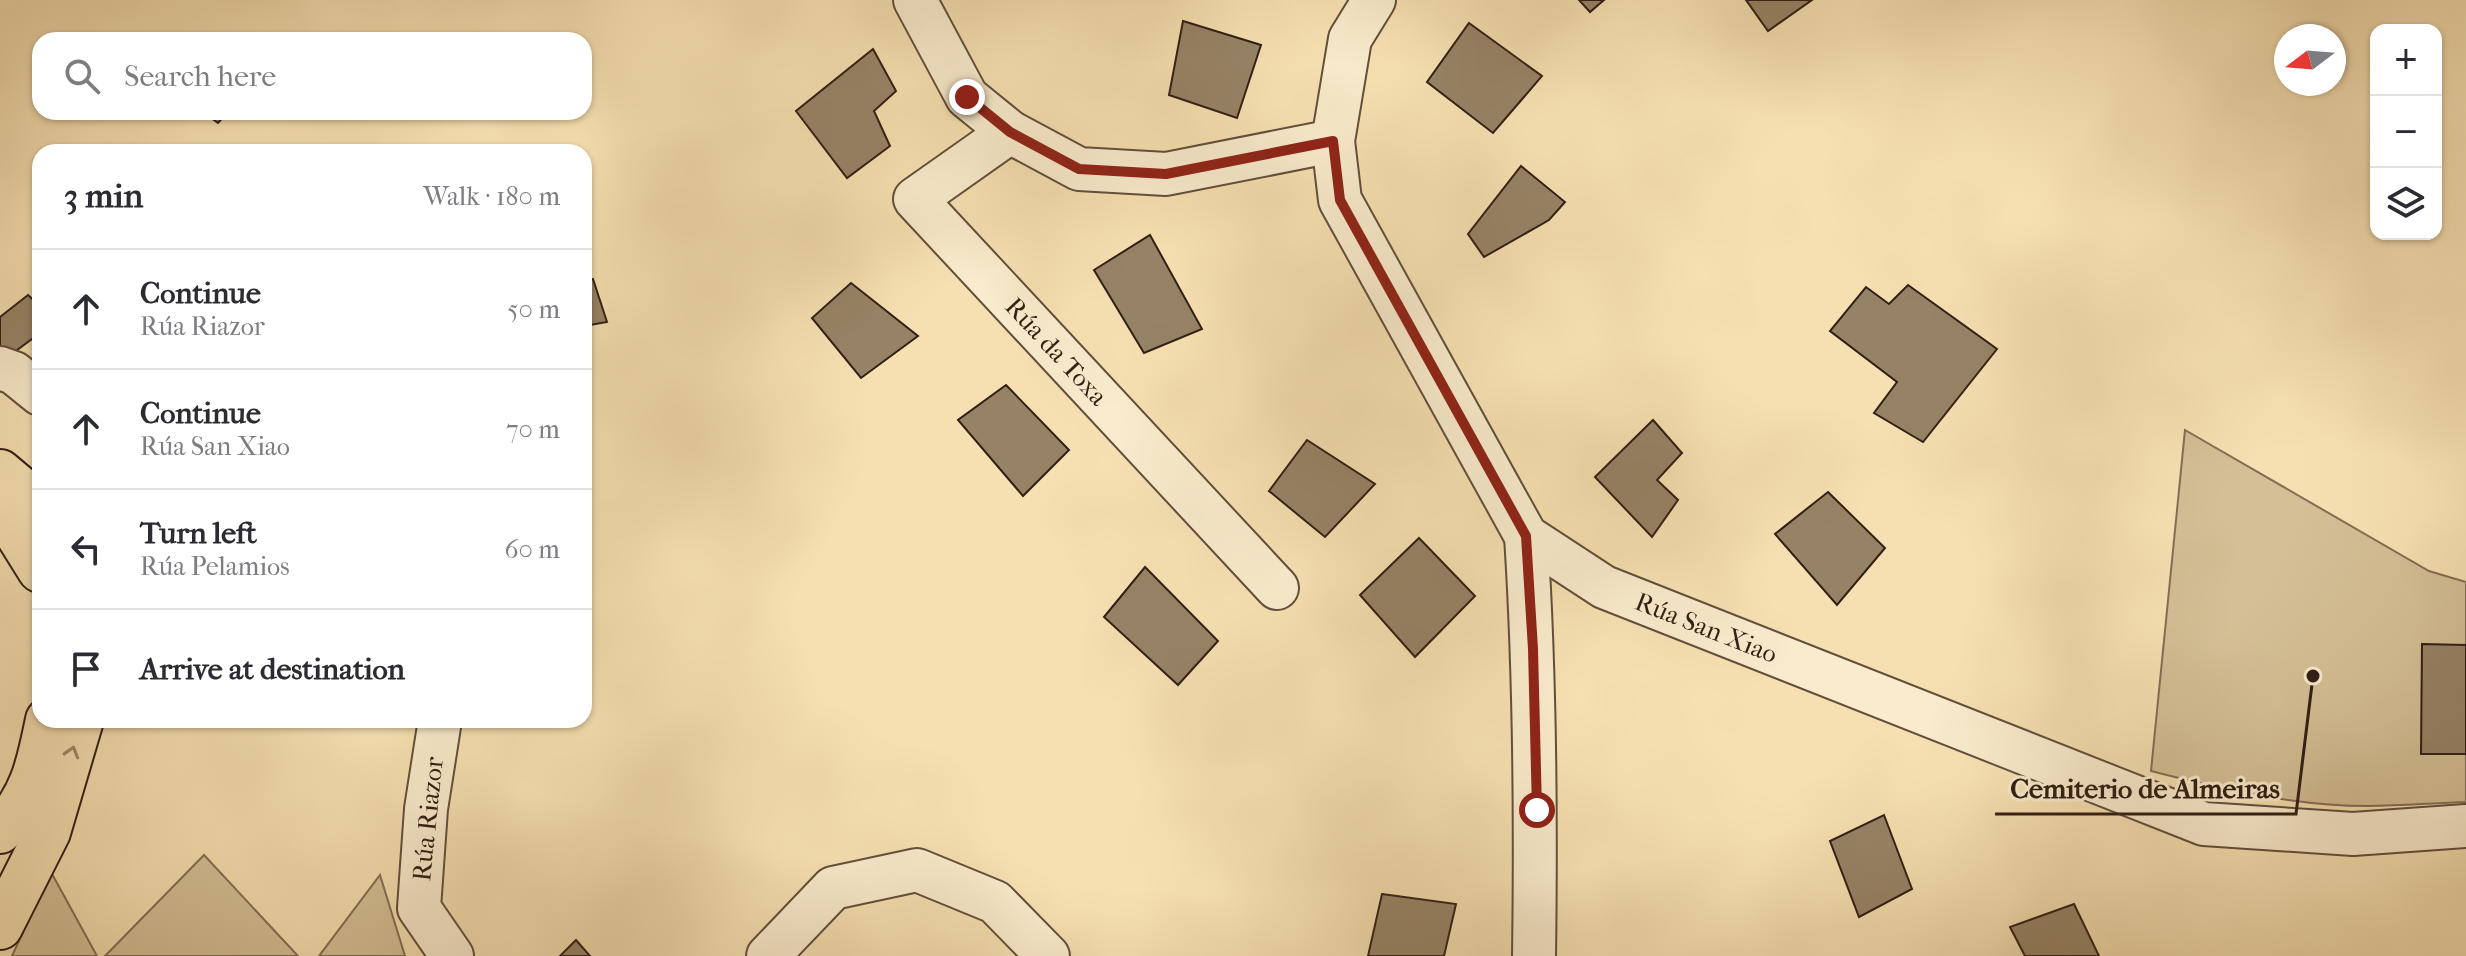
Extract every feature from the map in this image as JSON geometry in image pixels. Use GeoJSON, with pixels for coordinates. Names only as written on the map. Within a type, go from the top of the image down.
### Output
{"type":"FeatureCollection","features":[{"type":"Feature","properties":{"kind":"highway"},"geometry":{"type":"LineString","coordinates":[[0,472],[32,502]]}},
{"type":"Feature","properties":{"kind":"highway"},"geometry":{"type":"LineString","coordinates":[[0,513],[10,522],[32,557]]}},
{"type":"Feature","properties":{"kind":"highway"},"geometry":{"type":"LineString","coordinates":[[0,831],[12,819],[35,779],[46,728]]}},
{"type":"Feature","properties":{"kind":"highway"},"geometry":{"type":"LineString","coordinates":[[0,927],[48,832],[79,728]]}},
{"type":"Feature","properties":{"kind":"highway"},"geometry":{"type":"LineString","coordinates":[[0,848],[30,842],[48,832]]}},
{"type":"Feature","properties":{"kind":"street"},"geometry":{"type":"LineString","coordinates":[[915,0],[967,97],[1010,132],[1079,169],[1166,174],[1333,141]]}},
{"type":"Feature","properties":{"kind":"street","name":"Rúa San Xiao"},"geometry":{"type":"LineString","coordinates":[[1374,0],[1350,39],[1333,141],[1340,200],[1526,536],[1604,587],[2204,824],[2353,834],[2466,826]]}},
{"type":"Feature","properties":{"kind":"street","name":"Rúa da Toxa"},"geometry":{"type":"LineString","coordinates":[[1010,132],[915,199],[1277,588]]}},
{"type":"Feature","properties":{"kind":"street"},"geometry":{"type":"LineString","coordinates":[[0,368],[14,373],[32,388]]}},
{"type":"Feature","properties":{"kind":"street"},"geometry":{"type":"LineString","coordinates":[[1526,536],[1533,649],[1537,810],[1534,956]]}},
{"type":"Feature","properties":{"kind":"street","name":"Rúa Riazor"},"geometry":{"type":"LineString","coordinates":[[439,728],[426,809],[419,908],[452,956]]}},
{"type":"Feature","properties":{"kind":"street"},"geometry":{"type":"LineString","coordinates":[[768,956],[833,888],[917,870],[995,902],[1048,956]]}},
{"type":"Feature","properties":{"kind":"shaded area"},"geometry":{"type":"Polygon","coordinates":[[[2185,430],[2429,571],[2466,582],[2466,802],[2368,806],[2313,803],[2231,790],[2151,771],[2185,430]]]}},
{"type":"Feature","properties":{"kind":"shaded area"},"geometry":{"type":"Polygon","coordinates":[[[204,855],[298,956],[105,956],[204,855]]]}},
{"type":"Feature","properties":{"kind":"shaded area"},"geometry":{"type":"Polygon","coordinates":[[[51,872],[97,956],[12,956],[51,872]]]}},
{"type":"Feature","properties":{"kind":"shaded area"},"geometry":{"type":"Polygon","coordinates":[[[380,875],[405,956],[319,956],[380,875]]]}},
{"type":"Feature","properties":{"kind":"building"},"geometry":{"type":"Polygon","coordinates":[[[1579,0],[1604,0],[1590,12],[1579,0]]]}},
{"type":"Feature","properties":{"kind":"building"},"geometry":{"type":"Polygon","coordinates":[[[1746,0],[1812,0],[1768,31],[1746,0]]]}},
{"type":"Feature","properties":{"kind":"building"},"geometry":{"type":"Polygon","coordinates":[[[1183,21],[1261,45],[1237,118],[1169,95],[1183,21]]]}},
{"type":"Feature","properties":{"kind":"building"},"geometry":{"type":"Polygon","coordinates":[[[1469,23],[1542,76],[1493,133],[1427,82],[1469,23]]]}},
{"type":"Feature","properties":{"kind":"building"},"geometry":{"type":"Polygon","coordinates":[[[873,49],[896,91],[874,111],[890,146],[847,178],[796,111],[873,49]]]}},
{"type":"Feature","properties":{"kind":"building"},"geometry":{"type":"Polygon","coordinates":[[[1521,166],[1565,202],[1549,220],[1484,257],[1468,234],[1521,166]]]}},
{"type":"Feature","properties":{"kind":"building"},"geometry":{"type":"Polygon","coordinates":[[[1150,235],[1202,329],[1144,353],[1094,270],[1150,235]]]}},
{"type":"Feature","properties":{"kind":"building"},"geometry":{"type":"Polygon","coordinates":[[[592,279],[607,322],[592,325],[592,279]]]}},
{"type":"Feature","properties":{"kind":"building"},"geometry":{"type":"Polygon","coordinates":[[[851,283],[918,336],[861,378],[812,318],[851,283]]]}},
{"type":"Feature","properties":{"kind":"building"},"geometry":{"type":"Polygon","coordinates":[[[1908,285],[1997,349],[1923,442],[1874,413],[1897,382],[1830,331],[1866,287],[1889,304],[1908,285]]]}},
{"type":"Feature","properties":{"kind":"building"},"geometry":{"type":"Polygon","coordinates":[[[28,295],[32,299],[32,339],[13,353],[0,348],[0,317],[28,295]]]}},
{"type":"Feature","properties":{"kind":"building"},"geometry":{"type":"Polygon","coordinates":[[[1006,385],[1069,450],[1023,496],[958,420],[1006,385]]]}},
{"type":"Feature","properties":{"kind":"building"},"geometry":{"type":"Polygon","coordinates":[[[1653,420],[1682,453],[1657,480],[1678,500],[1652,537],[1595,477],[1653,420]]]}},
{"type":"Feature","properties":{"kind":"building"},"geometry":{"type":"Polygon","coordinates":[[[1307,440],[1375,484],[1325,537],[1269,491],[1307,440]]]}},
{"type":"Feature","properties":{"kind":"building"},"geometry":{"type":"Polygon","coordinates":[[[1828,492],[1885,548],[1837,605],[1775,534],[1828,492]]]}},
{"type":"Feature","properties":{"kind":"building"},"geometry":{"type":"Polygon","coordinates":[[[1419,538],[1475,596],[1415,657],[1360,595],[1419,538]]]}},
{"type":"Feature","properties":{"kind":"building"},"geometry":{"type":"Polygon","coordinates":[[[1145,567],[1218,641],[1178,685],[1104,617],[1145,567]]]}},
{"type":"Feature","properties":{"kind":"building"},"geometry":{"type":"Polygon","coordinates":[[[2422,644],[2466,645],[2466,754],[2421,754],[2422,644]]]}},
{"type":"Feature","properties":{"kind":"building"},"geometry":{"type":"Polygon","coordinates":[[[1884,815],[1912,889],[1859,917],[1830,841],[1884,815]]]}},
{"type":"Feature","properties":{"kind":"building"},"geometry":{"type":"Polygon","coordinates":[[[1382,894],[1456,904],[1444,956],[1368,956],[1382,894]]]}},
{"type":"Feature","properties":{"kind":"building"},"geometry":{"type":"Polygon","coordinates":[[[2074,904],[2099,956],[2025,956],[2010,927],[2074,904]]]}},
{"type":"Feature","properties":{"kind":"building"},"geometry":{"type":"Polygon","coordinates":[[[576,940],[590,956],[560,956],[576,940]]]}},
{"type":"Feature","properties":{"kind":"place","name":"Cemiterio de Almeiras"},"geometry":{"type":"Point","coordinates":[2313,676]}},
{"type":"Feature","properties":{"kind":"route"},"geometry":{"type":"LineString","coordinates":[[967,97],[1010,132],[1079,169],[1166,174],[1333,141],[1340,200],[1526,536],[1533,649],[1537,810]]}}]}
